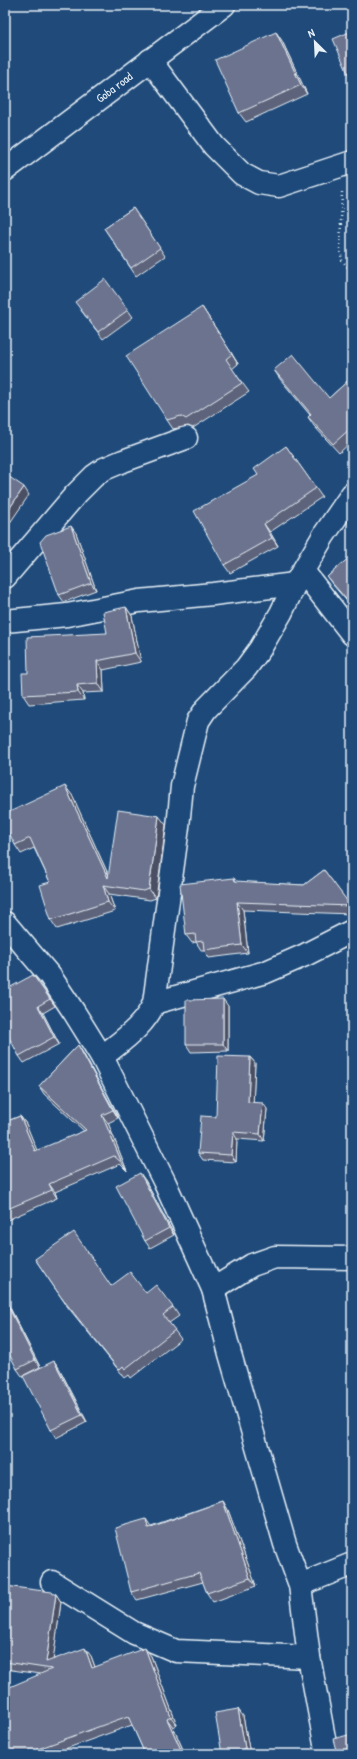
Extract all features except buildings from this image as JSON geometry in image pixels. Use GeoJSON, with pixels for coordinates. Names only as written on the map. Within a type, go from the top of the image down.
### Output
{"type":"FeatureCollection","features":[{"type":"Feature","properties":{"kind":"street","name":"Goba road"},"geometry":{"type":"LineString","coordinates":[[5,170],[224,5]]}},
{"type":"Feature","properties":{"kind":"street"},"geometry":{"type":"LineString","coordinates":[[150,60],[214,146],[242,174],[259,183],[279,186],[348,164]]}},
{"type":"Feature","properties":{"kind":"street"},"geometry":{"type":"LineString","coordinates":[[5,577],[76,494],[94,476],[104,469],[123,461],[186,438]]}},
{"type":"Feature","properties":{"kind":"street"},"geometry":{"type":"LineString","coordinates":[[102,1057],[140,1024],[151,1010],[154,1003],[178,827],[182,786],[198,721],[206,709],[246,668],[260,649],[299,577],[324,535],[352,494]]}},
{"type":"Feature","properties":{"kind":"street"},"geometry":{"type":"LineString","coordinates":[[5,621],[67,615],[139,601],[213,594],[299,577]]}},
{"type":"Feature","properties":{"kind":"street"},"geometry":{"type":"LineString","coordinates":[[299,577],[352,634]]}},
{"type":"Feature","properties":{"kind":"street"},"geometry":{"type":"LineString","coordinates":[[5,923],[50,976],[102,1057],[167,1188],[213,1289],[230,1354],[281,1529],[300,1585],[309,1657],[327,1754]]}},
{"type":"Feature","properties":{"kind":"street"},"geometry":{"type":"LineString","coordinates":[[154,1003],[266,972],[305,955],[352,931]]}},
{"type":"Feature","properties":{"kind":"street"},"geometry":{"type":"LineString","coordinates":[[213,1289],[252,1264],[276,1257],[352,1258]]}},
{"type":"Feature","properties":{"kind":"street"},"geometry":{"type":"LineString","coordinates":[[300,1585],[352,1564]]}},
{"type":"Feature","properties":{"kind":"street"},"geometry":{"type":"LineString","coordinates":[[52,1582],[134,1633],[176,1651],[309,1657]]}},
{"type":"Feature","properties":{"kind":"path"},"geometry":{"type":"LineString","coordinates":[[348,164],[340,250],[342,260],[352,273]]}}]}
